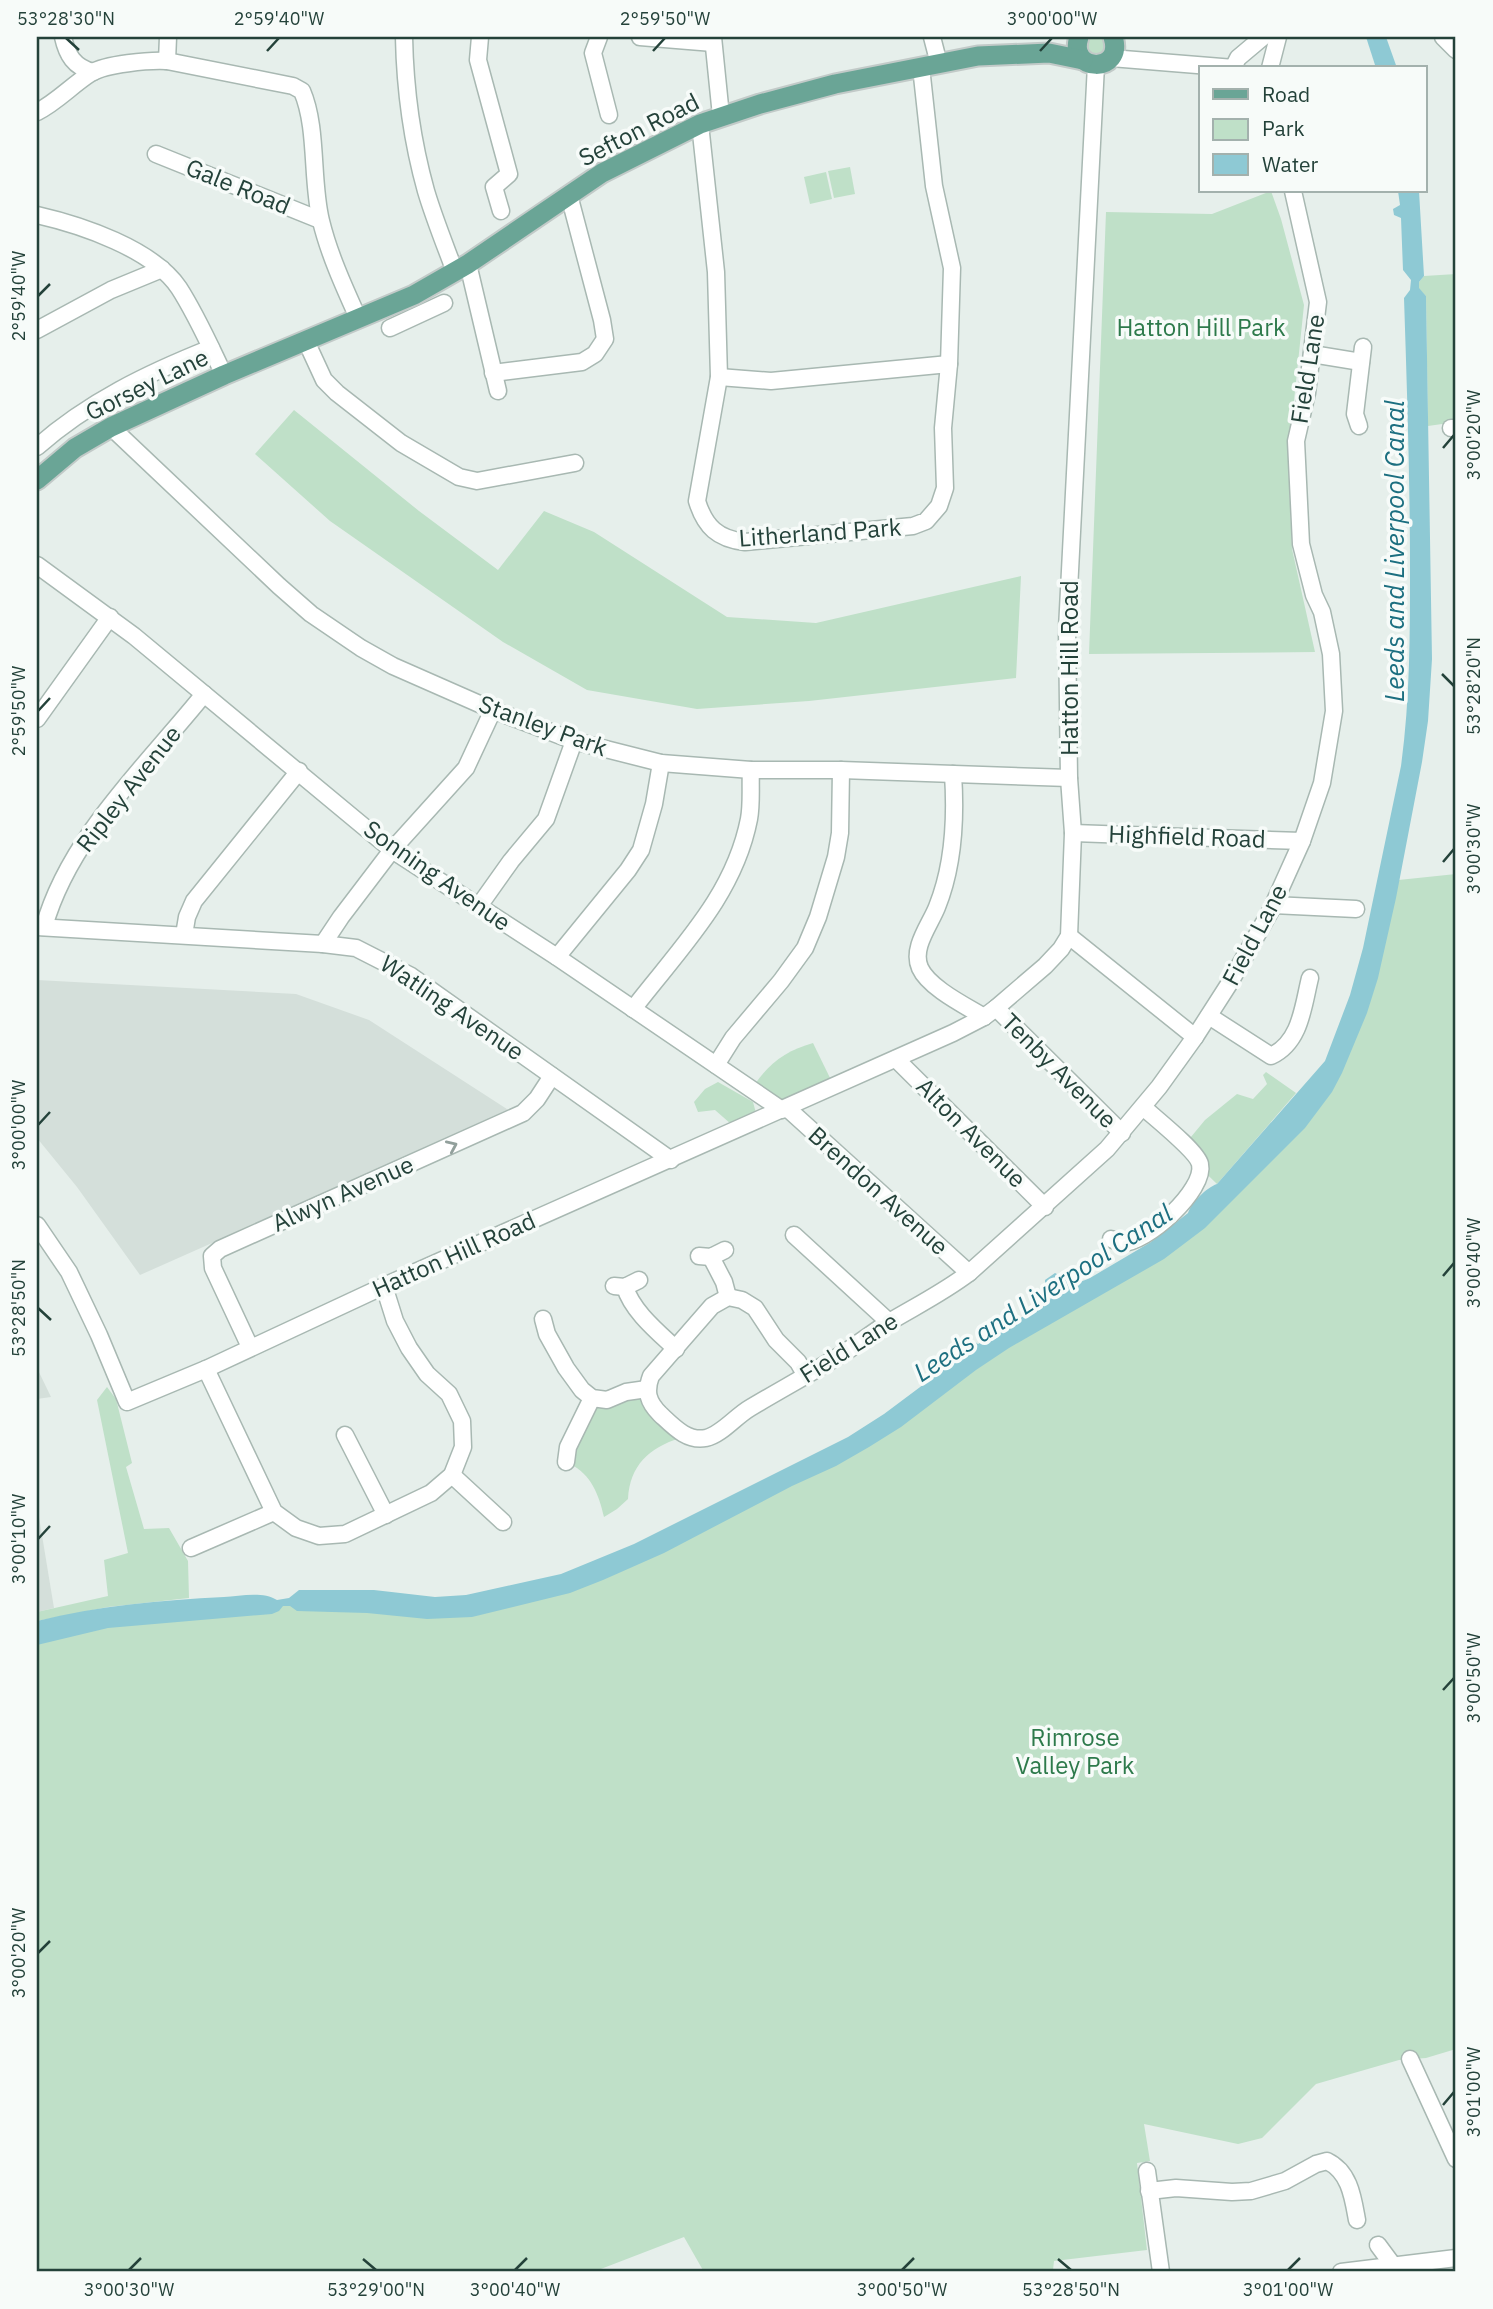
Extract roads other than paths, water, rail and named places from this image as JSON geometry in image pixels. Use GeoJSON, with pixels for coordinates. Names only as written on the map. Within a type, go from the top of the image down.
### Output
{"type":"FeatureCollection","features":[{"type":"Feature","properties":{"kind":"main road"},"geometry":{"type":"LineString","coordinates":[[1049,53],[1096,61],[1115,48],[1113,37]]}},
{"type":"Feature","properties":{"kind":"main road"},"geometry":{"type":"LineString","coordinates":[[1078,39],[1077,51],[1096,61]]}},
{"type":"Feature","properties":{"kind":"main road"},"geometry":{"type":"LineString","coordinates":[[1049,53],[1078,39]]}},
{"type":"Feature","properties":{"kind":"main road","name":"Sefton Road"},"geometry":{"type":"LineString","coordinates":[[296,345],[358,318],[418,304],[461,268],[602,173],[700,124],[835,84],[978,56],[1049,53]]}},
{"type":"Feature","properties":{"kind":"main road","name":"Gorsey Lane"},"geometry":{"type":"LineString","coordinates":[[37,480],[75,448],[111,427],[296,345]]}},
{"type":"Feature","properties":{"kind":"street"},"geometry":{"type":"LineString","coordinates":[[57,100],[68,70],[63,37]]}},
{"type":"Feature","properties":{"kind":"street"},"geometry":{"type":"LineString","coordinates":[[167,37],[167,61]]}},
{"type":"Feature","properties":{"kind":"street"},"geometry":{"type":"LineString","coordinates":[[404,37],[405,71],[426,191],[461,268],[498,391]]}},
{"type":"Feature","properties":{"kind":"street"},"geometry":{"type":"LineString","coordinates":[[480,37],[478,60],[509,174],[494,187],[501,211]]}},
{"type":"Feature","properties":{"kind":"street"},"geometry":{"type":"LineString","coordinates":[[599,37],[593,53],[609,115]]}},
{"type":"Feature","properties":{"kind":"street"},"geometry":{"type":"LineString","coordinates":[[640,37],[713,40],[721,116]]}},
{"type":"Feature","properties":{"kind":"street","name":"Litherland Park"},"geometry":{"type":"LineString","coordinates":[[700,124],[716,272],[719,377],[697,501],[702,517],[714,531],[728,540],[744,542],[914,526],[926,521],[939,506],[945,488],[943,428],[949,364],[952,268],[934,186],[930,65],[932,37]]}},
{"type":"Feature","properties":{"kind":"street"},"geometry":{"type":"LineString","coordinates":[[1235,66],[1238,58],[1263,37]]}},
{"type":"Feature","properties":{"kind":"street"},"geometry":{"type":"LineString","coordinates":[[1271,66],[1278,37]]}},
{"type":"Feature","properties":{"kind":"street"},"geometry":{"type":"LineString","coordinates":[[1443,37],[1456,51]]}},
{"type":"Feature","properties":{"kind":"street"},"geometry":{"type":"LineString","coordinates":[[67,54],[84,70],[93,72],[147,60],[167,61],[293,86],[302,91],[308,110],[320,220],[341,281],[358,318]]}},
{"type":"Feature","properties":{"kind":"street"},"geometry":{"type":"LineString","coordinates":[[1096,61],[1199,66]]}},
{"type":"Feature","properties":{"kind":"street","name":"Hatton Hill Road"},"geometry":{"type":"LineString","coordinates":[[37,1226],[69,1272],[127,1402],[897,1059],[990,1013],[1062,949],[1069,936],[1073,833],[1069,778],[1067,629],[1096,61]]}},
{"type":"Feature","properties":{"kind":"street"},"geometry":{"type":"LineString","coordinates":[[37,112],[93,72]]}},
{"type":"Feature","properties":{"kind":"street","name":"Gale Road"},"geometry":{"type":"LineString","coordinates":[[156,154],[320,220]]}},
{"type":"Feature","properties":{"kind":"street","name":"Field Lane"},"geometry":{"type":"LineString","coordinates":[[646,1389],[656,1410],[677,1431],[694,1438],[708,1438],[746,1410],[806,1376],[889,1322],[945,1292],[1045,1207],[1122,1133],[1209,1016],[1273,905],[1302,841],[1322,783],[1334,711],[1331,654],[1322,612],[1314,595],[1301,544],[1297,498],[1296,440],[1318,314],[1317,289],[1293,192]]}},
{"type":"Feature","properties":{"kind":"street"},"geometry":{"type":"LineString","coordinates":[[493,373],[582,362],[595,354],[605,339],[569,195]]}},
{"type":"Feature","properties":{"kind":"street"},"geometry":{"type":"LineString","coordinates":[[37,215],[86,230],[137,251],[162,269],[178,287],[224,375]]}},
{"type":"Feature","properties":{"kind":"street"},"geometry":{"type":"LineString","coordinates":[[37,330],[111,290],[162,269]]}},
{"type":"Feature","properties":{"kind":"street"},"geometry":{"type":"LineString","coordinates":[[390,328],[418,304],[444,303]]}},
{"type":"Feature","properties":{"kind":"street"},"geometry":{"type":"LineString","coordinates":[[296,345],[337,393],[401,443],[458,477],[477,481],[575,464]]}},
{"type":"Feature","properties":{"kind":"street","name":"Gorsey Lane"},"geometry":{"type":"LineString","coordinates":[[37,447],[77,415],[108,396],[162,367],[211,348]]}},
{"type":"Feature","properties":{"kind":"street"},"geometry":{"type":"LineString","coordinates":[[1312,354],[1362,354],[1355,414],[1359,426]]}},
{"type":"Feature","properties":{"kind":"street"},"geometry":{"type":"LineString","coordinates":[[719,377],[771,381],[949,364]]}},
{"type":"Feature","properties":{"kind":"street","name":"Stanley Park"},"geometry":{"type":"LineString","coordinates":[[111,427],[311,614],[361,648],[393,666],[574,741],[661,763],[751,770],[841,770],[1069,778]]}},
{"type":"Feature","properties":{"kind":"street","name":"Sonning Avenue"},"geometry":{"type":"LineString","coordinates":[[37,565],[110,617],[392,850],[785,1109]]}},
{"type":"Feature","properties":{"kind":"street"},"geometry":{"type":"LineString","coordinates":[[37,719],[110,617]]}},
{"type":"Feature","properties":{"kind":"street","name":"Ripley Avenue"},"geometry":{"type":"LineString","coordinates":[[40,927],[58,887],[101,818],[204,694]]}},
{"type":"Feature","properties":{"kind":"street"},"geometry":{"type":"LineString","coordinates":[[323,944],[392,850],[466,768],[494,710]]}},
{"type":"Feature","properties":{"kind":"street"},"geometry":{"type":"LineString","coordinates":[[479,906],[511,861],[546,819],[574,741]]}},
{"type":"Feature","properties":{"kind":"street"},"geometry":{"type":"LineString","coordinates":[[557,957],[628,870],[641,850],[654,804],[661,763]]}},
{"type":"Feature","properties":{"kind":"street"},"geometry":{"type":"LineString","coordinates":[[633,1009],[690,939],[725,887],[742,848],[749,816],[751,770]]}},
{"type":"Feature","properties":{"kind":"street"},"geometry":{"type":"LineString","coordinates":[[716,1065],[733,1038],[805,948],[818,917],[836,857],[840,833],[841,770]]}},
{"type":"Feature","properties":{"kind":"street"},"geometry":{"type":"LineString","coordinates":[[184,935],[187,917],[194,901],[299,771]]}},
{"type":"Feature","properties":{"kind":"street","name":"Tenby Avenue"},"geometry":{"type":"LineString","coordinates":[[953,774],[954,815],[947,873],[939,904],[924,933],[918,959],[920,968],[934,985],[990,1013],[1122,1133]]}},
{"type":"Feature","properties":{"kind":"street","name":"Highfield Road"},"geometry":{"type":"LineString","coordinates":[[1073,833],[1302,841]]}},
{"type":"Feature","properties":{"kind":"street"},"geometry":{"type":"LineString","coordinates":[[1273,905],[1356,909]]}},
{"type":"Feature","properties":{"kind":"street","name":"Watling Avenue"},"geometry":{"type":"LineString","coordinates":[[40,927],[356,948],[411,976],[671,1160]]}},
{"type":"Feature","properties":{"kind":"street"},"geometry":{"type":"LineString","coordinates":[[1069,936],[1195,1037]]}},
{"type":"Feature","properties":{"kind":"street"},"geometry":{"type":"LineString","coordinates":[[1209,1016],[1271,1056],[1280,1052],[1290,1042],[1299,1023],[1310,978]]}},
{"type":"Feature","properties":{"kind":"street","name":"Alton Avenue"},"geometry":{"type":"LineString","coordinates":[[897,1059],[1045,1207]]}},
{"type":"Feature","properties":{"kind":"street","name":"Alwyn Avenue"},"geometry":{"type":"LineString","coordinates":[[250,1347],[213,1268],[212,1256],[220,1250],[523,1113],[537,1099],[552,1076]]}},
{"type":"Feature","properties":{"kind":"street"},"geometry":{"type":"LineString","coordinates":[[1111,1239],[1121,1243],[1151,1231],[1190,1195],[1200,1176],[1200,1162],[1192,1151],[1143,1107]]}},
{"type":"Feature","properties":{"kind":"street","name":"Brendon Avenue"},"geometry":{"type":"LineString","coordinates":[[785,1109],[969,1273]]}},
{"type":"Feature","properties":{"kind":"street"},"geometry":{"type":"LineString","coordinates":[[794,1235],[889,1322]]}},
{"type":"Feature","properties":{"kind":"street"},"geometry":{"type":"LineString","coordinates":[[712,1254],[728,1297]]}},
{"type":"Feature","properties":{"kind":"street"},"geometry":{"type":"LineString","coordinates":[[626,1284],[628,1296],[652,1326],[676,1349]]}},
{"type":"Feature","properties":{"kind":"street"},"geometry":{"type":"LineString","coordinates":[[206,1369],[274,1511],[296,1528],[319,1536],[345,1534],[386,1515],[431,1493],[452,1475],[463,1447],[462,1421],[449,1394],[427,1374],[409,1348],[395,1321],[384,1286]]}},
{"type":"Feature","properties":{"kind":"street"},"geometry":{"type":"LineString","coordinates":[[542,1319],[547,1334],[566,1368],[582,1390],[592,1398],[607,1400],[626,1392],[646,1389],[651,1376],[712,1306],[728,1297],[742,1300],[755,1308],[776,1340],[798,1362],[806,1376]]}},
{"type":"Feature","properties":{"kind":"street"},"geometry":{"type":"LineString","coordinates":[[566,1462],[568,1447],[592,1398]]}},
{"type":"Feature","properties":{"kind":"street"},"geometry":{"type":"LineString","coordinates":[[345,1435],[386,1515]]}},
{"type":"Feature","properties":{"kind":"street"},"geometry":{"type":"LineString","coordinates":[[452,1475],[503,1522]]}},
{"type":"Feature","properties":{"kind":"street"},"geometry":{"type":"LineString","coordinates":[[191,1548],[274,1511]]}},
{"type":"Feature","properties":{"kind":"street"},"geometry":{"type":"LineString","coordinates":[[1410,2059],[1456,2159]]}},
{"type":"Feature","properties":{"kind":"street"},"geometry":{"type":"LineString","coordinates":[[1149,2191],[1176,2188],[1222,2192],[1251,2191],[1285,2181],[1327,2161],[1340,2171],[1353,2193],[1357,2220]]}},
{"type":"Feature","properties":{"kind":"street"},"geometry":{"type":"LineString","coordinates":[[1147,2171],[1161,2272]]}},
{"type":"Feature","properties":{"kind":"street"},"geometry":{"type":"LineString","coordinates":[[1378,2245],[1396,2269]]}},
{"type":"Feature","properties":{"kind":"street"},"geometry":{"type":"LineString","coordinates":[[1342,2272],[1396,2269],[1456,2258]]}},
{"type":"Feature","properties":{"kind":"water"},"geometry":{"type":"Polygon","coordinates":[[[1366,37],[1386,37],[1396,66],[1375,66],[1366,37]]]}},
{"type":"Feature","properties":{"kind":"water"},"geometry":{"type":"Polygon","coordinates":[[[1398,192],[1419,192],[1424,276],[1419,282],[1419,288],[1426,296],[1432,659],[1428,721],[1396,898],[1378,978],[1367,1013],[1342,1073],[1332,1092],[1305,1128],[1205,1228],[1164,1259],[1009,1348],[901,1427],[836,1466],[664,1553],[603,1580],[570,1593],[472,1617],[427,1619],[367,1613],[297,1611],[290,1606],[283,1606],[272,1614],[108,1628],[37,1645],[37,1621],[106,1608],[251,1595],[277,1600],[289,1598],[299,1590],[374,1590],[435,1597],[466,1595],[561,1574],[634,1544],[848,1437],[884,1414],[963,1355],[962,1348],[974,1341],[978,1344],[1050,1300],[1045,1280],[1055,1273],[1076,1282],[1090,1278],[1151,1242],[1188,1213],[1200,1196],[1217,1184],[1325,1061],[1350,995],[1363,948],[1401,766],[1408,693],[1410,619],[1404,298],[1410,290],[1411,280],[1403,270],[1401,218],[1394,215],[1393,209],[1400,205],[1398,192]]]}},
{"type":"Feature","properties":{"kind":"park label","name":"Hatton Hill Park"},"geometry":{"type":"Point","coordinates":[1201,328]}},
{"type":"Feature","properties":{"kind":"park label","name":"Rimrose Valley Park"},"geometry":{"type":"Point","coordinates":[1075,1752]}},
{"type":"Feature","properties":{"kind":"water label","name":"Leeds and Liverpool Canal"},"geometry":{"type":"Point","coordinates":[1395,551]}},
{"type":"Feature","properties":{"kind":"water label","name":"Leeds and Liverpool Canal"},"geometry":{"type":"Point","coordinates":[1043,1293]}}]}
